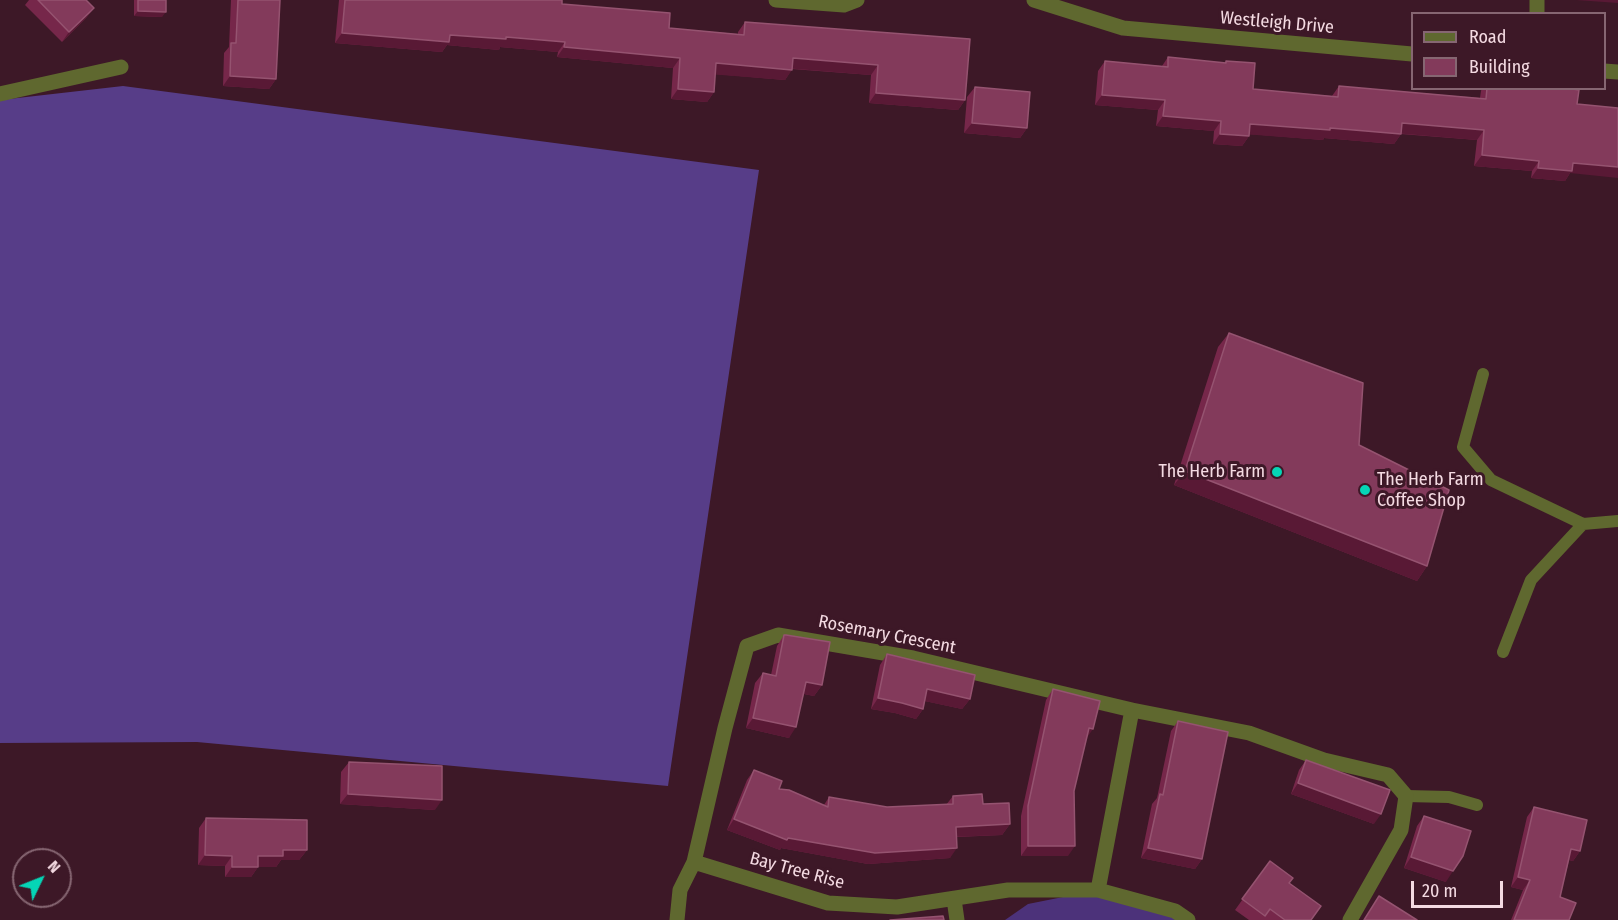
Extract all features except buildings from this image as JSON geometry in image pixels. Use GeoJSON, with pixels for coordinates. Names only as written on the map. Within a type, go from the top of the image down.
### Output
{"type":"FeatureCollection","features":[{"type":"Feature","properties":{"kind":"street"},"geometry":{"type":"LineString","coordinates":[[776,0],[844,5],[857,0]]}},
{"type":"Feature","properties":{"kind":"street","name":"Westleigh Drive"},"geometry":{"type":"LineString","coordinates":[[1034,0],[1124,28],[1411,54]]}},
{"type":"Feature","properties":{"kind":"street"},"geometry":{"type":"LineString","coordinates":[[0,94],[121,67]]}},
{"type":"Feature","properties":{"kind":"street","name":"Rosemary Crescent"},"geometry":{"type":"LineString","coordinates":[[694,862],[725,728],[747,646],[778,635],[913,658],[1132,710],[1249,733],[1324,760],[1388,775],[1406,796]]}},
{"type":"Feature","properties":{"kind":"street"},"geometry":{"type":"LineString","coordinates":[[1098,890],[1132,710]]}},
{"type":"Feature","properties":{"kind":"street"},"geometry":{"type":"LineString","coordinates":[[1350,920],[1401,830],[1406,796]]}},
{"type":"Feature","properties":{"kind":"street"},"geometry":{"type":"LineString","coordinates":[[677,920],[680,890],[694,862]]}},
{"type":"Feature","properties":{"kind":"street","name":"Bay Tree Rise"},"geometry":{"type":"LineString","coordinates":[[694,862],[828,903],[897,907],[1008,890],[1098,890],[1174,911],[1188,920]]}},
{"type":"Feature","properties":{"kind":"street"},"geometry":{"type":"LineString","coordinates":[[954,899],[957,920]]}},
{"type":"Feature","properties":{"kind":"lane"},"geometry":{"type":"LineString","coordinates":[[1483,374],[1463,447],[1491,480],[1583,524],[1618,521]]}},
{"type":"Feature","properties":{"kind":"lane"},"geometry":{"type":"LineString","coordinates":[[1503,652],[1531,580],[1583,524]]}},
{"type":"Feature","properties":{"kind":"lane"},"geometry":{"type":"LineString","coordinates":[[1406,796],[1449,797],[1477,805]]}},
{"type":"Feature","properties":{"kind":"shaded area"},"geometry":{"type":"Polygon","coordinates":[[[123,86],[759,170],[668,786],[197,742],[0,743],[0,100],[123,86]]]}},
{"type":"Feature","properties":{"kind":"shaded area"},"geometry":{"type":"Polygon","coordinates":[[[1098,890],[1188,920],[1005,920],[1028,904],[1098,890]]]}},
{"type":"Feature","properties":{"kind":"place","name":"The Herb Farm"},"geometry":{"type":"Point","coordinates":[1277,472]}},
{"type":"Feature","properties":{"kind":"place","name":"The Herb Farm Coffee Shop"},"geometry":{"type":"Point","coordinates":[1365,490]}}]}
